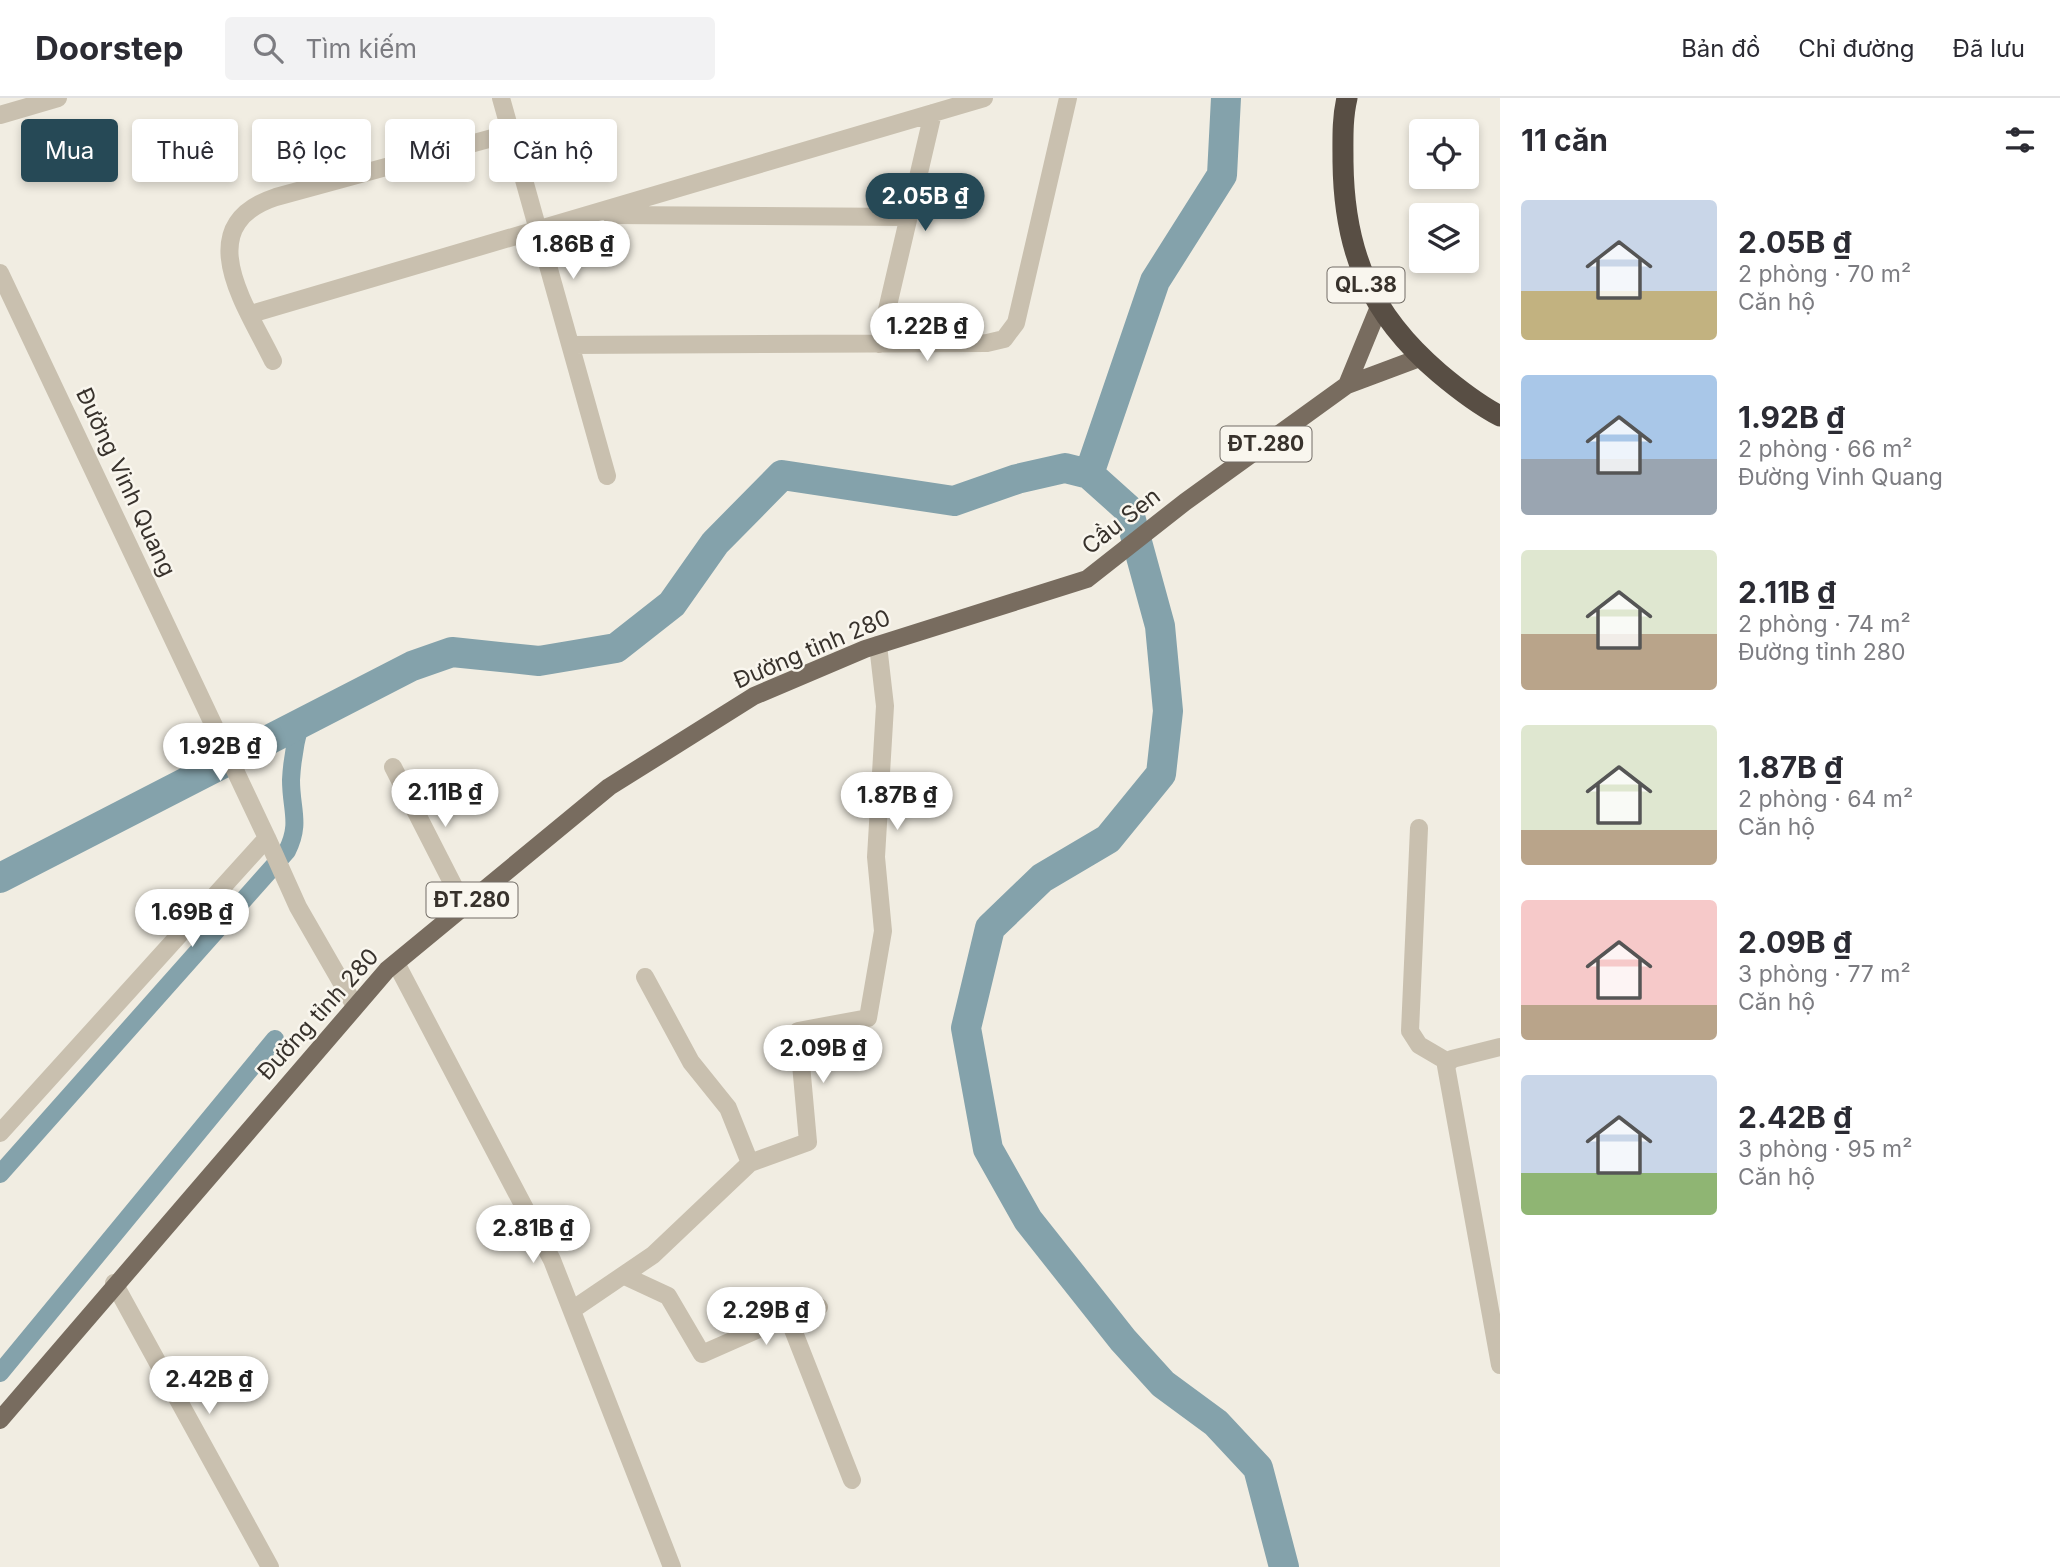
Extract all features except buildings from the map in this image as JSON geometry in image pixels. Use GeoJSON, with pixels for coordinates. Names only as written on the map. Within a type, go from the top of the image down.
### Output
{"type":"FeatureCollection","features":[{"type":"Feature","properties":{"kind":"highway","name":"QL.38"},"geometry":{"type":"LineString","coordinates":[[1347,98],[1343,117],[1343,183],[1357,266],[1398,335],[1467,397],[1500,416]]}},
{"type":"Feature","properties":{"kind":"main road"},"geometry":{"type":"LineString","coordinates":[[1347,385],[1379,307]]}},
{"type":"Feature","properties":{"kind":"main road","name":"ĐT.280"},"geometry":{"type":"LineString","coordinates":[[1347,385],[1422,357]]}},
{"type":"Feature","properties":{"kind":"main road","name":"Cầu Sen"},"geometry":{"type":"LineString","coordinates":[[1088,578],[1185,502],[1347,385]]}},
{"type":"Feature","properties":{"kind":"main road","name":"Đường tỉnh 280"},"geometry":{"type":"LineString","coordinates":[[0,1420],[114,1283],[396,962],[609,787],[754,696],[878,645],[1088,578]]}},
{"type":"Feature","properties":{"kind":"street"},"geometry":{"type":"LineString","coordinates":[[0,115],[58,98]]}},
{"type":"Feature","properties":{"kind":"street"},"geometry":{"type":"LineString","coordinates":[[500,98],[507,119]]}},
{"type":"Feature","properties":{"kind":"street"},"geometry":{"type":"LineString","coordinates":[[251,314],[984,98]]}},
{"type":"Feature","properties":{"kind":"street"},"geometry":{"type":"LineString","coordinates":[[571,345],[997,342],[1011,333],[1068,98]]}},
{"type":"Feature","properties":{"kind":"street"},"geometry":{"type":"LineString","coordinates":[[879,344],[933,113]]}},
{"type":"Feature","properties":{"kind":"street"},"geometry":{"type":"LineString","coordinates":[[273,361],[229,264],[231,234],[248,209],[276,197],[489,139]]}},
{"type":"Feature","properties":{"kind":"street"},"geometry":{"type":"LineString","coordinates":[[525,182],[607,476]]}},
{"type":"Feature","properties":{"kind":"street"},"geometry":{"type":"LineString","coordinates":[[591,215],[909,218]]}},
{"type":"Feature","properties":{"kind":"street","name":"Đường Vinh Quang"},"geometry":{"type":"LineString","coordinates":[[0,273],[298,907],[355,1006]]}},
{"type":"Feature","properties":{"kind":"street"},"geometry":{"type":"LineString","coordinates":[[572,1310],[653,1255],[750,1163],[808,1142],[798,1031],[868,1018],[883,931],[876,857],[885,706],[878,645]]}},
{"type":"Feature","properties":{"kind":"street"},"geometry":{"type":"LineString","coordinates":[[393,767],[464,906]]}},
{"type":"Feature","properties":{"kind":"street"},"geometry":{"type":"LineString","coordinates":[[1419,828],[1410,1031],[1419,1045],[1448,1062],[1500,1047]]}},
{"type":"Feature","properties":{"kind":"street"},"geometry":{"type":"LineString","coordinates":[[0,1133],[267,838]]}},
{"type":"Feature","properties":{"kind":"street"},"geometry":{"type":"LineString","coordinates":[[396,962],[552,1260],[672,1567]]}},
{"type":"Feature","properties":{"kind":"street"},"geometry":{"type":"LineString","coordinates":[[645,977],[691,1062],[728,1108],[750,1163]]}},
{"type":"Feature","properties":{"kind":"street"},"geometry":{"type":"LineString","coordinates":[[1448,1062],[1448,1085],[1500,1365]]}},
{"type":"Feature","properties":{"kind":"street"},"geometry":{"type":"LineString","coordinates":[[625,1276],[668,1296],[702,1354],[788,1317],[819,1307]]}},
{"type":"Feature","properties":{"kind":"street"},"geometry":{"type":"LineString","coordinates":[[114,1283],[270,1567]]}},
{"type":"Feature","properties":{"kind":"street"},"geometry":{"type":"LineString","coordinates":[[788,1317],[852,1480]]}},
{"type":"Feature","properties":{"kind":"waterway"},"geometry":{"type":"LineString","coordinates":[[1089,474],[1155,281],[1222,175],[1226,98]]}},
{"type":"Feature","properties":{"kind":"waterway"},"geometry":{"type":"LineString","coordinates":[[0,878],[412,666],[452,652],[539,661],[616,648],[672,604],[715,543],[782,475],[954,501],[1017,479],[1065,468],[1089,474],[1128,509],[1160,626],[1168,711],[1161,774],[1108,839],[1042,878],[990,928],[966,1028],[988,1149],[1028,1220],[1123,1340],[1163,1384],[1216,1423],[1258,1468],[1284,1567]]}},
{"type":"Feature","properties":{"kind":"waterway"},"geometry":{"type":"LineString","coordinates":[[0,1174],[287,851],[294,832],[291,780],[300,724]]}},
{"type":"Feature","properties":{"kind":"waterway"},"geometry":{"type":"LineString","coordinates":[[0,1373],[275,1039]]}}]}
